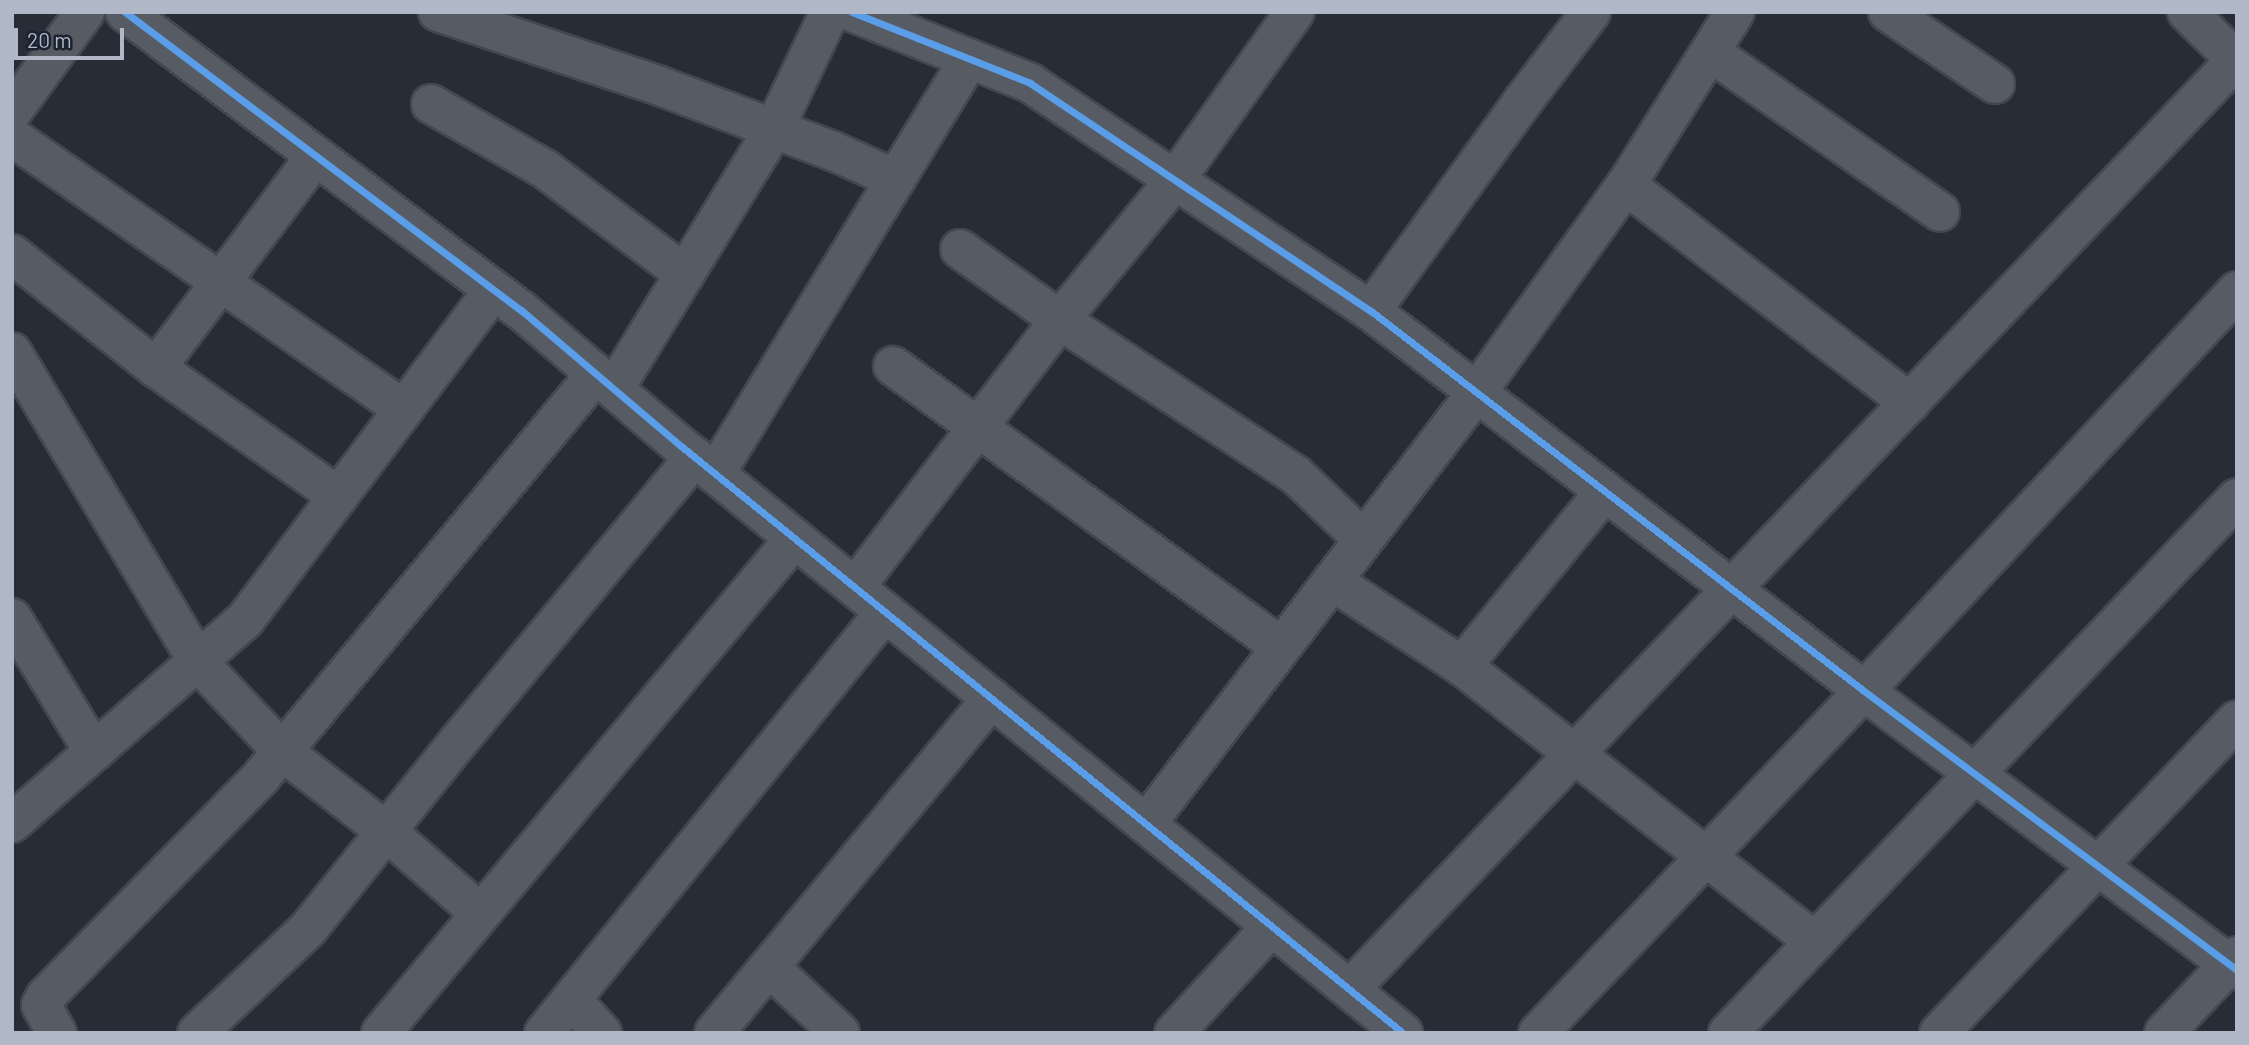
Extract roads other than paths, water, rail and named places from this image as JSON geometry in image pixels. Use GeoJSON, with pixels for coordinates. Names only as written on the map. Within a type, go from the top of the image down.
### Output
{"type":"FeatureCollection","features":[{"type":"Feature","properties":{"kind":"street"},"geometry":{"type":"LineString","coordinates":[[12,112],[85,12]]}},
{"type":"Feature","properties":{"kind":"street"},"geometry":{"type":"LineString","coordinates":[[438,12],[660,86],[896,179]]}},
{"type":"Feature","properties":{"kind":"street"},"geometry":{"type":"LineString","coordinates":[[57,1033],[41,1005],[46,996],[261,777],[605,381],[685,274],[774,129],[831,12]]}},
{"type":"Feature","properties":{"kind":"street"},"geometry":{"type":"LineString","coordinates":[[852,12],[1030,83],[1371,311],[1864,691],[2099,867],[2234,963],[2164,1033]]}},
{"type":"Feature","properties":{"kind":"street"},"geometry":{"type":"LineString","coordinates":[[1371,311],[1591,12]]}},
{"type":"Feature","properties":{"kind":"street"},"geometry":{"type":"LineString","coordinates":[[1146,824],[1477,392],[1626,185],[1735,12]]}},
{"type":"Feature","properties":{"kind":"street"},"geometry":{"type":"LineString","coordinates":[[1888,12],[1995,84]]}},
{"type":"Feature","properties":{"kind":"street"},"geometry":{"type":"LineString","coordinates":[[1350,989],[2236,60],[2187,12]]}},
{"type":"Feature","properties":{"kind":"street"},"geometry":{"type":"LineString","coordinates":[[855,587],[1060,320],[1175,180],[1290,14]]}},
{"type":"Feature","properties":{"kind":"street"},"geometry":{"type":"LineString","coordinates":[[139,17],[315,157],[494,290],[705,466],[1403,1033]]}},
{"type":"Feature","properties":{"kind":"street"},"geometry":{"type":"LineString","coordinates":[[1710,52],[1940,212]]}},
{"type":"Feature","properties":{"kind":"street"},"geometry":{"type":"LineString","coordinates":[[197,1033],[308,929],[386,831],[705,466],[896,179],[969,59]]}},
{"type":"Feature","properties":{"kind":"street"},"geometry":{"type":"LineString","coordinates":[[431,104],[545,169],[685,274]]}},
{"type":"Feature","properties":{"kind":"street"},"geometry":{"type":"LineString","coordinates":[[12,136],[404,409]]}},
{"type":"Feature","properties":{"kind":"street"},"geometry":{"type":"LineString","coordinates":[[156,368],[315,157]]}},
{"type":"Feature","properties":{"kind":"street"},"geometry":{"type":"LineString","coordinates":[[1626,185],[1910,403]]}},
{"type":"Feature","properties":{"kind":"street"},"geometry":{"type":"LineString","coordinates":[[960,249],[1060,320],[1296,475],[1363,539]]}},
{"type":"Feature","properties":{"kind":"street"},"geometry":{"type":"LineString","coordinates":[[12,254],[156,368],[338,496]]}},
{"type":"Feature","properties":{"kind":"street"},"geometry":{"type":"LineString","coordinates":[[12,824],[245,620],[494,290]]}},
{"type":"Feature","properties":{"kind":"street"},"geometry":{"type":"LineString","coordinates":[[1538,1033],[1864,691],[2237,290]]}},
{"type":"Feature","properties":{"kind":"street"},"geometry":{"type":"LineString","coordinates":[[12,352],[198,662],[283,751],[386,831],[480,913]]}},
{"type":"Feature","properties":{"kind":"street"},"geometry":{"type":"LineString","coordinates":[[893,366],[1281,648]]}},
{"type":"Feature","properties":{"kind":"street"},"geometry":{"type":"LineString","coordinates":[[1462,666],[1605,491]]}},
{"type":"Feature","properties":{"kind":"street"},"geometry":{"type":"LineString","coordinates":[[1728,1033],[2237,498]]}},
{"type":"Feature","properties":{"kind":"street"},"geometry":{"type":"LineString","coordinates":[[381,1033],[794,538]]}},
{"type":"Feature","properties":{"kind":"street"},"geometry":{"type":"LineString","coordinates":[[1332,581],[1462,666],[1815,942]]}},
{"type":"Feature","properties":{"kind":"street"},"geometry":{"type":"LineString","coordinates":[[544,1033],[885,612]]}},
{"type":"Feature","properties":{"kind":"street"},"geometry":{"type":"LineString","coordinates":[[12,618],[94,752]]}},
{"type":"Feature","properties":{"kind":"street"},"geometry":{"type":"LineString","coordinates":[[714,1033],[992,698]]}},
{"type":"Feature","properties":{"kind":"street"},"geometry":{"type":"LineString","coordinates":[[1939,1033],[2237,720]]}},
{"type":"Feature","properties":{"kind":"street"},"geometry":{"type":"LineString","coordinates":[[1174,1033],[1272,926]]}},
{"type":"Feature","properties":{"kind":"street"},"geometry":{"type":"LineString","coordinates":[[769,967],[841,1033]]}},
{"type":"Feature","properties":{"kind":"street"},"geometry":{"type":"LineString","coordinates":[[572,1000],[602,1033]]}}]}
